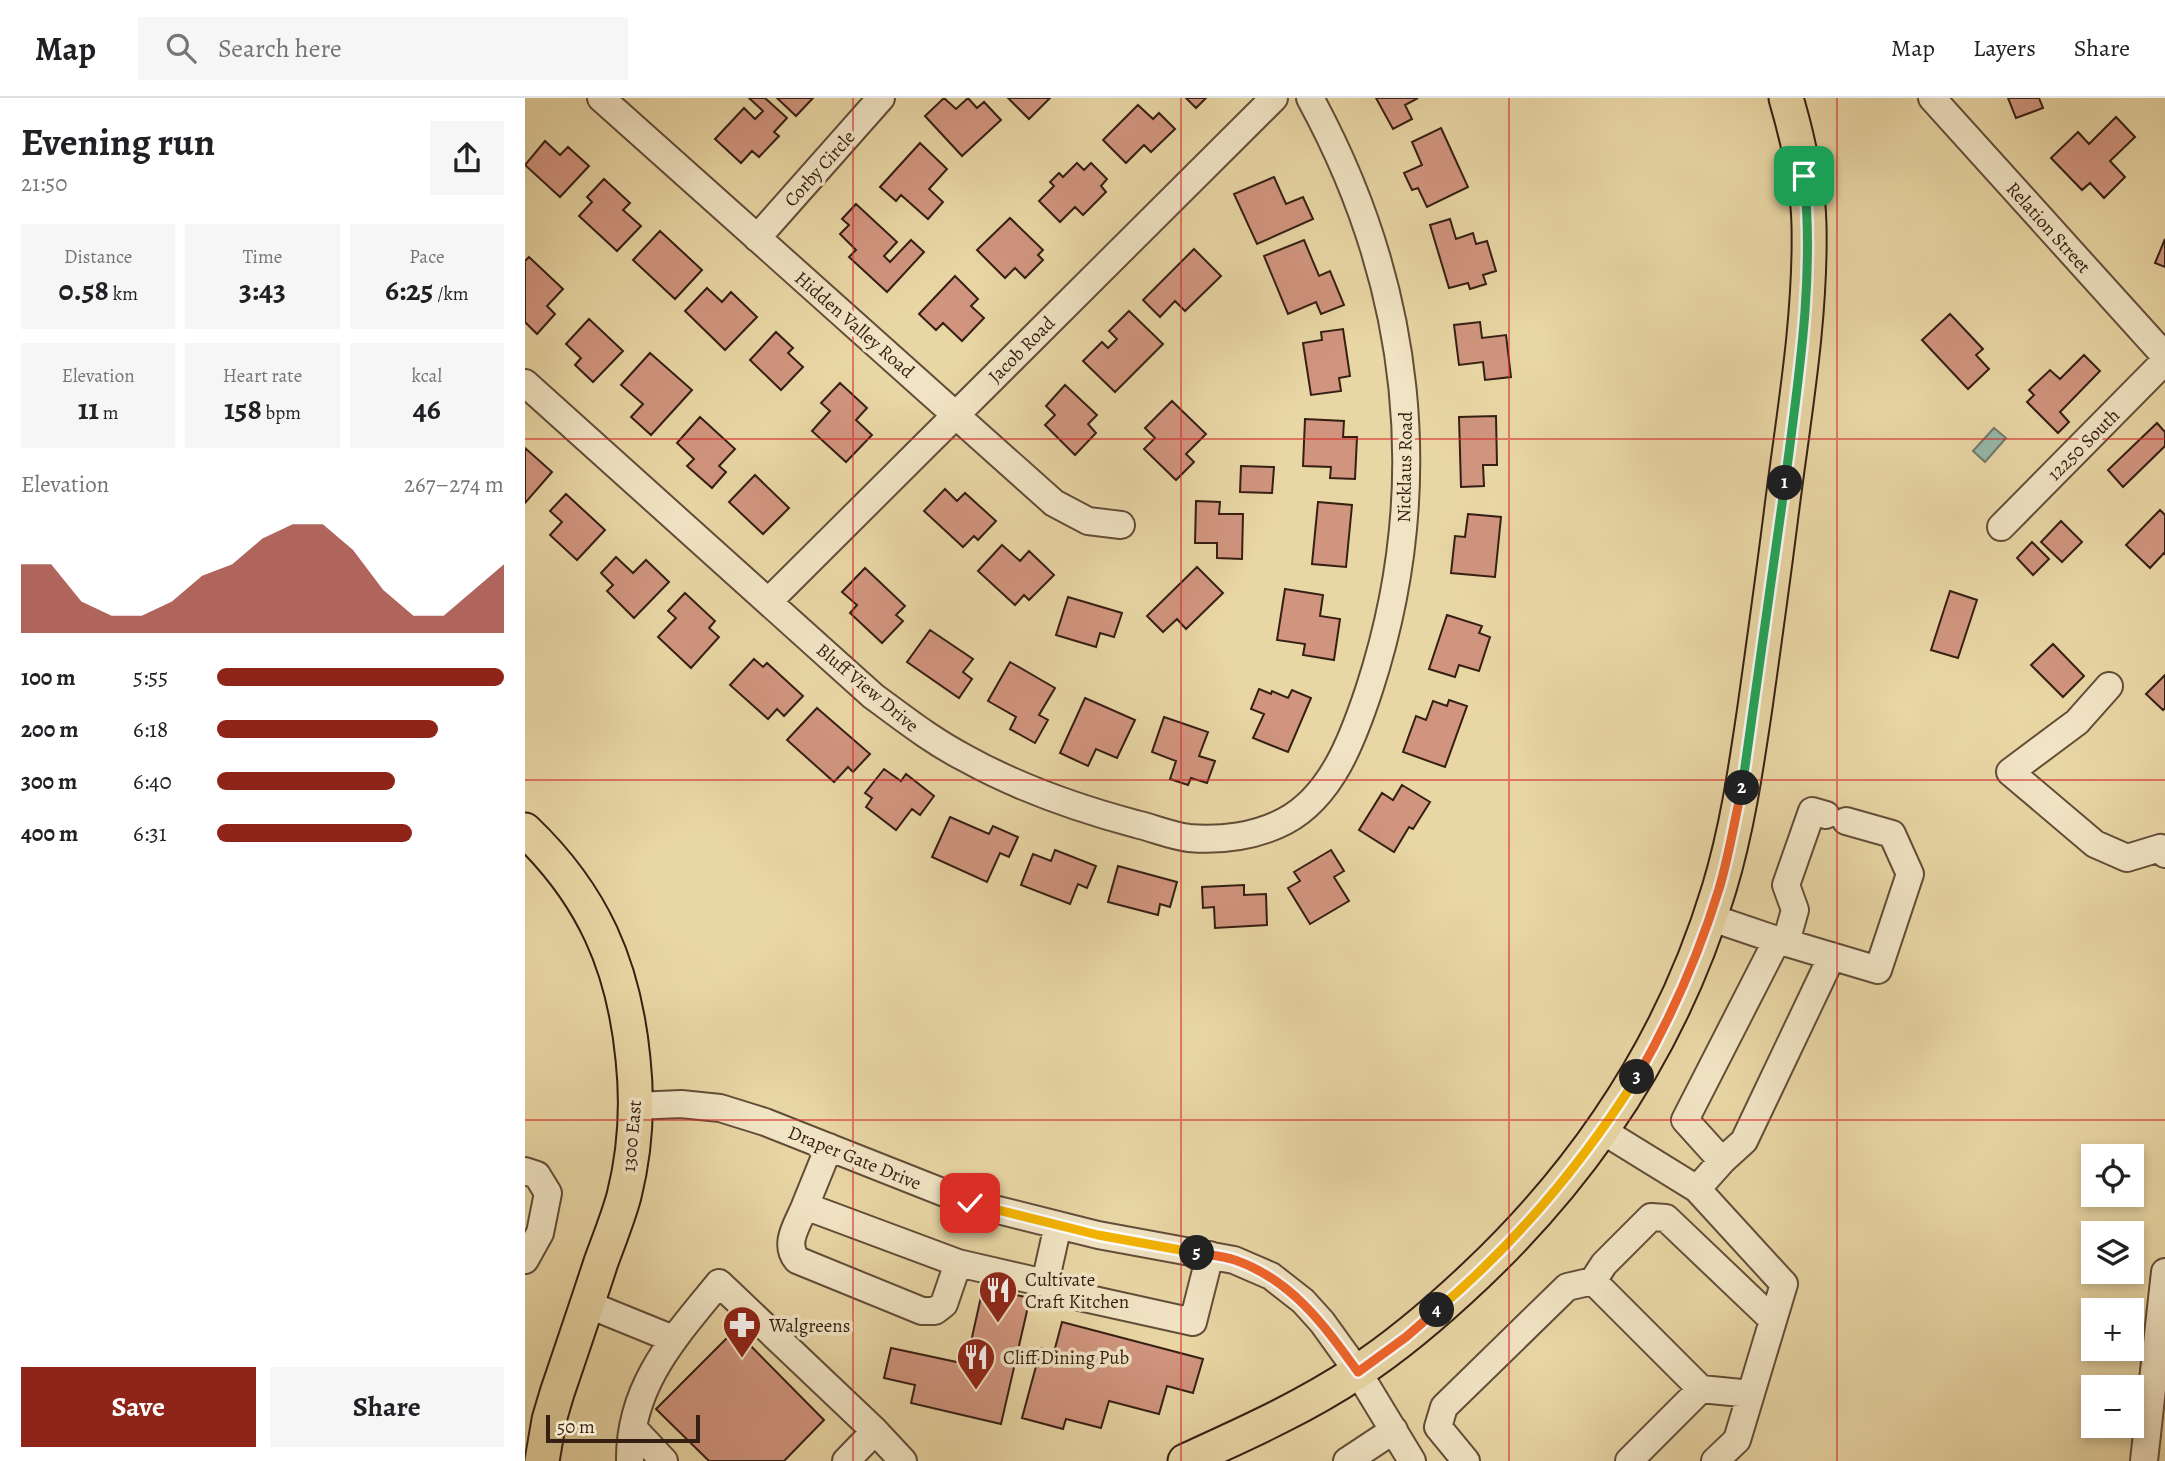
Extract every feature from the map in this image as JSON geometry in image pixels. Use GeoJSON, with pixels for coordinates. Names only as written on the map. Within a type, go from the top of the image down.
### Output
{"type":"FeatureCollection","features":[{"type":"Feature","properties":{"kind":"main road"},"geometry":{"type":"LineString","coordinates":[[1185,1461],[1302,1406],[1358,1372],[1406,1337],[1499,1253],[1550,1199],[1603,1131],[1657,1042],[1719,888],[1744,780],[1768,617],[1805,325],[1809,223],[1804,176],[1786,98]]}},
{"type":"Feature","properties":{"kind":"main road","name":"1300 East"},"geometry":{"type":"LineString","coordinates":[[530,843],[576,887],[613,958],[628,1017],[636,1106],[634,1137],[623,1197],[537,1451]]}},
{"type":"Feature","properties":{"kind":"street","name":"Hidden Valley Road"},"geometry":{"type":"LineString","coordinates":[[601,98],[1054,503],[1088,521],[1121,524]]}},
{"type":"Feature","properties":{"kind":"street","name":"Corby Circle"},"geometry":{"type":"LineString","coordinates":[[757,238],[881,98]]}},
{"type":"Feature","properties":{"kind":"street","name":"Jacob Road"},"geometry":{"type":"LineString","coordinates":[[769,601],[1274,98]]}},
{"type":"Feature","properties":{"kind":"street","name":"Nicklaus Road"},"geometry":{"type":"LineString","coordinates":[[1285,821],[1316,797],[1338,766],[1360,716],[1391,610],[1401,556],[1408,454],[1405,401],[1387,296],[1351,185],[1310,98]]}},
{"type":"Feature","properties":{"kind":"street","name":"Relation Street"},"geometry":{"type":"LineString","coordinates":[[1932,98],[2165,355]]}},
{"type":"Feature","properties":{"kind":"street","name":"12250 South"},"geometry":{"type":"LineString","coordinates":[[2001,527],[2165,361]]}},
{"type":"Feature","properties":{"kind":"street","name":"Bluff View Drive"},"geometry":{"type":"LineString","coordinates":[[525,383],[873,696],[926,735],[964,758],[1023,787],[1077,808],[1188,838],[1226,839],[1257,832],[1285,821]]}},
{"type":"Feature","properties":{"kind":"street"},"geometry":{"type":"LineString","coordinates":[[2109,687],[2077,722],[2010,772],[2095,844],[2127,858],[2160,848],[2165,854]]}},
{"type":"Feature","properties":{"kind":"street"},"geometry":{"type":"LineString","coordinates":[[1709,917],[1781,941],[1878,970],[1910,874],[1892,834],[1812,811],[1786,885],[1795,910],[1781,941],[1685,1119],[1722,1161]]}},
{"type":"Feature","properties":{"kind":"street"},"geometry":{"type":"LineString","coordinates":[[1697,1189],[1744,1141],[1832,956]]}},
{"type":"Feature","properties":{"kind":"street","name":"Draper Gate Drive"},"geometry":{"type":"LineString","coordinates":[[636,1106],[681,1104],[720,1108],[765,1122],[970,1203],[1058,1225],[1234,1260],[1271,1276],[1303,1301],[1322,1322],[1358,1372],[1412,1461]]}},
{"type":"Feature","properties":{"kind":"street"},"geometry":{"type":"LineString","coordinates":[[1603,1131],[1697,1189],[1784,1284],[1737,1440],[1716,1461]]}},
{"type":"Feature","properties":{"kind":"street"},"geometry":{"type":"LineString","coordinates":[[829,1147],[789,1245],[797,1260],[922,1311],[935,1311],[944,1304],[958,1263]]}},
{"type":"Feature","properties":{"kind":"street"},"geometry":{"type":"LineString","coordinates":[[525,1171],[537,1175],[548,1193],[540,1233],[525,1259]]}},
{"type":"Feature","properties":{"kind":"street"},"geometry":{"type":"LineString","coordinates":[[805,1206],[958,1263],[1045,1283],[1062,1293],[1193,1321],[1210,1255]]}},
{"type":"Feature","properties":{"kind":"street"},"geometry":{"type":"LineString","coordinates":[[1466,1461],[1438,1427],[1444,1407],[1567,1287],[1593,1281],[1604,1264],[1651,1217],[1666,1218],[1773,1320]]}},
{"type":"Feature","properties":{"kind":"street"},"geometry":{"type":"LineString","coordinates":[[1045,1283],[1058,1225]]}},
{"type":"Feature","properties":{"kind":"street"},"geometry":{"type":"LineString","coordinates":[[2144,1461],[2159,1373],[2165,1272]]}},
{"type":"Feature","properties":{"kind":"street"},"geometry":{"type":"LineString","coordinates":[[1593,1281],[1702,1389],[1751,1394]]}},
{"type":"Feature","properties":{"kind":"street"},"geometry":{"type":"LineString","coordinates":[[664,1461],[631,1443],[645,1384],[673,1339],[719,1283],[904,1461]]}},
{"type":"Feature","properties":{"kind":"street"},"geometry":{"type":"LineString","coordinates":[[587,1304],[673,1339]]}},
{"type":"Feature","properties":{"kind":"street"},"geometry":{"type":"LineString","coordinates":[[1629,1461],[1702,1389]]}},
{"type":"Feature","properties":{"kind":"street"},"geometry":{"type":"LineString","coordinates":[[1347,1461],[1394,1430]]}},
{"type":"Feature","properties":{"kind":"street"},"geometry":{"type":"LineString","coordinates":[[846,1461],[875,1431]]}},
{"type":"Feature","properties":{"kind":"shaded area"},"geometry":{"type":"Polygon","coordinates":[[[1994,428],[2006,438],[1985,462],[1973,451],[1994,428]]]}},
{"type":"Feature","properties":{"kind":"building"},"geometry":{"type":"Polygon","coordinates":[[[749,98],[765,98],[787,118],[774,132],[779,136],[759,157],[752,151],[741,163],[715,139],[744,108],[755,119],[763,111],[749,98]]]}},
{"type":"Feature","properties":{"kind":"building"},"geometry":{"type":"Polygon","coordinates":[[[777,98],[813,98],[796,116],[777,98]]]}},
{"type":"Feature","properties":{"kind":"building"},"geometry":{"type":"Polygon","coordinates":[[[944,98],[956,109],[968,98],[977,108],[984,102],[1001,120],[962,156],[925,116],[944,98]]]}},
{"type":"Feature","properties":{"kind":"building"},"geometry":{"type":"Polygon","coordinates":[[[1008,98],[1050,98],[1029,119],[1008,98]]]}},
{"type":"Feature","properties":{"kind":"building"},"geometry":{"type":"Polygon","coordinates":[[[1186,98],[1206,98],[1196,108],[1186,98]]]}},
{"type":"Feature","properties":{"kind":"building"},"geometry":{"type":"Polygon","coordinates":[[[1376,98],[1418,98],[1405,105],[1412,119],[1393,129],[1376,98]]]}},
{"type":"Feature","properties":{"kind":"building"},"geometry":{"type":"Polygon","coordinates":[[[2008,98],[2039,98],[2043,108],[2016,118],[2008,98]]]}},
{"type":"Feature","properties":{"kind":"building"},"geometry":{"type":"Polygon","coordinates":[[[1138,105],[1153,119],[1159,113],[1175,129],[1151,152],[1144,145],[1126,163],[1103,140],[1138,105]]]}},
{"type":"Feature","properties":{"kind":"building"},"geometry":{"type":"Polygon","coordinates":[[[2116,117],[2135,137],[2110,161],[2125,177],[2104,198],[2090,183],[2082,190],[2051,158],[2078,132],[2089,144],[2116,117]]]}},
{"type":"Feature","properties":{"kind":"building"},"geometry":{"type":"Polygon","coordinates":[[[1441,128],[1468,187],[1427,207],[1418,188],[1412,190],[1404,173],[1422,165],[1412,142],[1441,128]]]}},
{"type":"Feature","properties":{"kind":"building"},"geometry":{"type":"Polygon","coordinates":[[[545,141],[560,155],[568,147],[589,166],[560,197],[525,165],[545,141]]]}},
{"type":"Feature","properties":{"kind":"building"},"geometry":{"type":"Polygon","coordinates":[[[920,143],[947,169],[929,189],[943,202],[928,219],[901,195],[896,201],[880,187],[920,143]]]}},
{"type":"Feature","properties":{"kind":"building"},"geometry":{"type":"Polygon","coordinates":[[[1077,163],[1084,170],[1091,163],[1107,179],[1101,186],[1106,192],[1083,215],[1075,207],[1060,222],[1039,201],[1054,186],[1050,182],[1059,173],[1063,177],[1077,163]]]}},
{"type":"Feature","properties":{"kind":"building"},"geometry":{"type":"Polygon","coordinates":[[[1274,177],[1286,204],[1303,197],[1313,219],[1257,244],[1234,194],[1274,177]]]}},
{"type":"Feature","properties":{"kind":"building"},"geometry":{"type":"Polygon","coordinates":[[[604,179],[630,203],[623,210],[641,226],[617,251],[579,216],[592,202],[587,197],[604,179]]]}},
{"type":"Feature","properties":{"kind":"building"},"geometry":{"type":"Polygon","coordinates":[[[856,204],[897,242],[884,256],[890,262],[911,240],[924,252],[887,292],[849,257],[856,250],[840,234],[849,225],[842,219],[856,204]]]}},
{"type":"Feature","properties":{"kind":"building"},"geometry":{"type":"Polygon","coordinates":[[[1010,218],[1043,250],[1038,255],[1043,260],[1025,278],[1015,268],[1005,278],[977,250],[1010,218]]]}},
{"type":"Feature","properties":{"kind":"building"},"geometry":{"type":"Polygon","coordinates":[[[1450,219],[1456,239],[1473,233],[1476,244],[1487,241],[1496,271],[1483,275],[1486,284],[1470,289],[1468,283],[1449,288],[1430,225],[1450,219]]]}},
{"type":"Feature","properties":{"kind":"building"},"geometry":{"type":"Polygon","coordinates":[[[660,231],[702,270],[675,299],[633,260],[660,231]]]}},
{"type":"Feature","properties":{"kind":"building"},"geometry":{"type":"Polygon","coordinates":[[[2165,239],[2165,267],[2155,263],[2165,239]]]}},
{"type":"Feature","properties":{"kind":"building"},"geometry":{"type":"Polygon","coordinates":[[[1304,240],[1319,276],[1330,271],[1344,305],[1321,314],[1316,302],[1288,314],[1264,256],[1304,240]]]}},
{"type":"Feature","properties":{"kind":"building"},"geometry":{"type":"Polygon","coordinates":[[[1194,249],[1221,276],[1185,311],[1175,301],[1160,317],[1143,300],[1194,249]]]}},
{"type":"Feature","properties":{"kind":"building"},"geometry":{"type":"Polygon","coordinates":[[[529,257],[563,289],[547,306],[555,314],[537,334],[525,322],[525,261],[529,257]]]}},
{"type":"Feature","properties":{"kind":"building"},"geometry":{"type":"Polygon","coordinates":[[[955,276],[978,299],[971,306],[984,318],[962,341],[943,323],[936,330],[919,314],[955,276]]]}},
{"type":"Feature","properties":{"kind":"building"},"geometry":{"type":"Polygon","coordinates":[[[707,288],[722,302],[731,292],[757,317],[725,350],[685,311],[707,288]]]}},
{"type":"Feature","properties":{"kind":"building"},"geometry":{"type":"Polygon","coordinates":[[[1129,311],[1163,344],[1115,392],[1083,361],[1102,342],[1108,348],[1117,339],[1109,331],[1129,311]]]}},
{"type":"Feature","properties":{"kind":"building"},"geometry":{"type":"Polygon","coordinates":[[[1950,314],[1983,349],[1976,355],[1989,369],[1968,389],[1922,340],[1950,314]]]}},
{"type":"Feature","properties":{"kind":"building"},"geometry":{"type":"Polygon","coordinates":[[[589,319],[623,351],[593,382],[575,365],[581,358],[566,344],[589,319]]]}},
{"type":"Feature","properties":{"kind":"building"},"geometry":{"type":"Polygon","coordinates":[[[1480,322],[1482,338],[1506,335],[1511,377],[1485,380],[1483,362],[1459,365],[1454,325],[1480,322]]]}},
{"type":"Feature","properties":{"kind":"building"},"geometry":{"type":"Polygon","coordinates":[[[1343,329],[1350,376],[1339,378],[1341,391],[1311,395],[1303,343],[1322,340],[1321,332],[1343,329]]]}},
{"type":"Feature","properties":{"kind":"building"},"geometry":{"type":"Polygon","coordinates":[[[776,332],[793,348],[788,353],[803,367],[781,390],[750,360],[776,332]]]}},
{"type":"Feature","properties":{"kind":"building"},"geometry":{"type":"Polygon","coordinates":[[[650,353],[692,390],[651,435],[631,417],[643,404],[621,385],[650,353]]]}},
{"type":"Feature","properties":{"kind":"building"},"geometry":{"type":"Polygon","coordinates":[[[2084,355],[2100,371],[2060,412],[2069,422],[2058,433],[2027,402],[2034,395],[2029,390],[2050,370],[2060,379],[2084,355]]]}},
{"type":"Feature","properties":{"kind":"building"},"geometry":{"type":"Polygon","coordinates":[[[840,383],[867,408],[856,420],[872,435],[846,462],[812,431],[830,411],[821,403],[840,383]]]}},
{"type":"Feature","properties":{"kind":"building"},"geometry":{"type":"Polygon","coordinates":[[[1065,385],[1097,415],[1088,424],[1096,433],[1075,455],[1045,425],[1055,415],[1046,406],[1065,385]]]}},
{"type":"Feature","properties":{"kind":"building"},"geometry":{"type":"Polygon","coordinates":[[[1172,401],[1206,434],[1186,454],[1194,462],[1176,480],[1144,449],[1155,438],[1145,428],[1172,401]]]}},
{"type":"Feature","properties":{"kind":"building"},"geometry":{"type":"Polygon","coordinates":[[[1496,416],[1497,465],[1483,465],[1484,486],[1461,487],[1459,417],[1496,416]]]}},
{"type":"Feature","properties":{"kind":"building"},"geometry":{"type":"Polygon","coordinates":[[[700,417],[735,449],[719,466],[726,472],[712,488],[687,466],[694,459],[677,443],[700,417]]]}},
{"type":"Feature","properties":{"kind":"building"},"geometry":{"type":"Polygon","coordinates":[[[1305,419],[1344,421],[1343,437],[1357,437],[1355,479],[1330,478],[1331,467],[1303,466],[1305,419]]]}},
{"type":"Feature","properties":{"kind":"building"},"geometry":{"type":"Polygon","coordinates":[[[2157,423],[2165,432],[2165,446],[2123,487],[2108,470],[2157,423]]]}},
{"type":"Feature","properties":{"kind":"building"},"geometry":{"type":"Polygon","coordinates":[[[525,448],[552,472],[525,503],[525,448]]]}},
{"type":"Feature","properties":{"kind":"building"},"geometry":{"type":"Polygon","coordinates":[[[1241,466],[1274,467],[1272,493],[1240,492],[1241,466]]]}},
{"type":"Feature","properties":{"kind":"building"},"geometry":{"type":"Polygon","coordinates":[[[755,475],[789,508],[763,534],[729,502],[755,475]]]}},
{"type":"Feature","properties":{"kind":"building"},"geometry":{"type":"Polygon","coordinates":[[[945,489],[957,501],[965,493],[996,521],[978,540],[974,536],[963,547],[924,511],[945,489]]]}},
{"type":"Feature","properties":{"kind":"building"},"geometry":{"type":"Polygon","coordinates":[[[566,494],[605,530],[577,560],[550,535],[562,522],[550,511],[566,494]]]}},
{"type":"Feature","properties":{"kind":"building"},"geometry":{"type":"Polygon","coordinates":[[[1196,501],[1220,502],[1219,514],[1243,514],[1242,559],[1217,558],[1217,543],[1195,543],[1196,501]]]}},
{"type":"Feature","properties":{"kind":"building"},"geometry":{"type":"Polygon","coordinates":[[[1318,502],[1352,505],[1346,567],[1312,564],[1318,502]]]}},
{"type":"Feature","properties":{"kind":"building"},"geometry":{"type":"Polygon","coordinates":[[[2160,510],[2165,515],[2165,554],[2150,568],[2126,545],[2160,510]]]}},
{"type":"Feature","properties":{"kind":"building"},"geometry":{"type":"Polygon","coordinates":[[[1468,514],[1501,517],[1495,577],[1451,573],[1455,536],[1465,537],[1468,514]]]}},
{"type":"Feature","properties":{"kind":"building"},"geometry":{"type":"Polygon","coordinates":[[[2061,521],[2082,542],[2062,562],[2041,542],[2061,521]]]}},
{"type":"Feature","properties":{"kind":"building"},"geometry":{"type":"Polygon","coordinates":[[[2032,542],[2049,559],[2033,575],[2017,558],[2032,542]]]}},
{"type":"Feature","properties":{"kind":"building"},"geometry":{"type":"Polygon","coordinates":[[[1002,545],[1020,561],[1029,551],[1054,575],[1029,600],[1024,595],[1015,605],[978,571],[1002,545]]]}},
{"type":"Feature","properties":{"kind":"building"},"geometry":{"type":"Polygon","coordinates":[[[616,557],[633,573],[646,560],[669,582],[634,618],[607,591],[613,585],[601,573],[616,557]]]}},
{"type":"Feature","properties":{"kind":"building"},"geometry":{"type":"Polygon","coordinates":[[[1197,567],[1223,593],[1186,629],[1177,619],[1163,632],[1147,616],[1197,567]]]}},
{"type":"Feature","properties":{"kind":"building"},"geometry":{"type":"Polygon","coordinates":[[[865,568],[905,606],[896,615],[903,621],[882,643],[850,613],[857,605],[842,592],[865,568]]]}},
{"type":"Feature","properties":{"kind":"building"},"geometry":{"type":"Polygon","coordinates":[[[1285,589],[1323,595],[1320,616],[1340,619],[1334,660],[1303,655],[1305,644],[1277,640],[1285,589]]]}},
{"type":"Feature","properties":{"kind":"building"},"geometry":{"type":"Polygon","coordinates":[[[1950,591],[1977,600],[1958,658],[1931,650],[1950,591]]]}},
{"type":"Feature","properties":{"kind":"building"},"geometry":{"type":"Polygon","coordinates":[[[685,593],[715,621],[709,628],[719,637],[691,668],[658,637],[676,618],[668,611],[685,593]]]}},
{"type":"Feature","properties":{"kind":"building"},"geometry":{"type":"Polygon","coordinates":[[[1068,597],[1122,613],[1114,637],[1100,633],[1096,647],[1056,635],[1068,597]]]}},
{"type":"Feature","properties":{"kind":"building"},"geometry":{"type":"Polygon","coordinates":[[[1447,615],[1482,626],[1479,633],[1490,637],[1479,671],[1459,665],[1455,677],[1429,669],[1447,615]]]}},
{"type":"Feature","properties":{"kind":"building"},"geometry":{"type":"Polygon","coordinates":[[[930,630],[973,659],[963,672],[972,679],[959,698],[907,662],[930,630]]]}},
{"type":"Feature","properties":{"kind":"building"},"geometry":{"type":"Polygon","coordinates":[[[2053,644],[2084,676],[2063,697],[2031,665],[2053,644]]]}},
{"type":"Feature","properties":{"kind":"building"},"geometry":{"type":"Polygon","coordinates":[[[754,659],[763,667],[767,663],[803,696],[784,716],[777,709],[768,719],[730,685],[754,659]]]}},
{"type":"Feature","properties":{"kind":"building"},"geometry":{"type":"Polygon","coordinates":[[[1010,662],[1055,688],[1039,715],[1048,720],[1035,743],[1010,729],[1016,717],[988,701],[1010,662]]]}},
{"type":"Feature","properties":{"kind":"building"},"geometry":{"type":"Polygon","coordinates":[[[2165,675],[2165,708],[2163,710],[2146,694],[2165,675]]]}},
{"type":"Feature","properties":{"kind":"building"},"geometry":{"type":"Polygon","coordinates":[[[1259,689],[1288,698],[1292,690],[1311,698],[1288,752],[1253,738],[1264,714],[1251,709],[1259,689]]]}},
{"type":"Feature","properties":{"kind":"building"},"geometry":{"type":"Polygon","coordinates":[[[1085,698],[1135,720],[1117,758],[1096,749],[1088,766],[1060,753],[1085,698]]]}},
{"type":"Feature","properties":{"kind":"building"},"geometry":{"type":"Polygon","coordinates":[[[1449,700],[1467,706],[1445,767],[1403,752],[1416,716],[1426,720],[1433,701],[1447,706],[1449,700]]]}},
{"type":"Feature","properties":{"kind":"building"},"geometry":{"type":"Polygon","coordinates":[[[817,708],[870,754],[853,772],[848,767],[834,782],[787,740],[817,708]]]}},
{"type":"Feature","properties":{"kind":"building"},"geometry":{"type":"Polygon","coordinates":[[[1164,717],[1208,732],[1199,756],[1215,761],[1207,783],[1191,778],[1188,785],[1170,779],[1176,761],[1152,752],[1164,717]]]}},
{"type":"Feature","properties":{"kind":"building"},"geometry":{"type":"Polygon","coordinates":[[[884,769],[901,781],[906,774],[934,796],[920,815],[912,809],[896,830],[866,807],[872,798],[865,793],[884,769]]]}},
{"type":"Feature","properties":{"kind":"building"},"geometry":{"type":"Polygon","coordinates":[[[1402,785],[1430,802],[1413,829],[1409,827],[1394,852],[1359,830],[1382,793],[1393,800],[1402,785]]]}},
{"type":"Feature","properties":{"kind":"building"},"geometry":{"type":"Polygon","coordinates":[[[950,817],[989,834],[993,826],[1018,837],[1009,857],[1000,853],[987,882],[932,857],[950,817]]]}},
{"type":"Feature","properties":{"kind":"building"},"geometry":{"type":"Polygon","coordinates":[[[1055,850],[1096,866],[1087,888],[1078,884],[1070,904],[1021,885],[1033,854],[1051,861],[1055,850]]]}},
{"type":"Feature","properties":{"kind":"building"},"geometry":{"type":"Polygon","coordinates":[[[1331,850],[1344,871],[1334,877],[1349,901],[1310,924],[1288,888],[1300,881],[1294,872],[1331,850]]]}},
{"type":"Feature","properties":{"kind":"building"},"geometry":{"type":"Polygon","coordinates":[[[1118,866],[1177,882],[1170,907],[1160,904],[1158,915],[1108,902],[1118,866]]]}},
{"type":"Feature","properties":{"kind":"building"},"geometry":{"type":"Polygon","coordinates":[[[1244,885],[1244,895],[1266,894],[1267,925],[1215,928],[1214,907],[1203,908],[1202,887],[1244,885]]]}},
{"type":"Feature","properties":{"kind":"building"},"geometry":{"type":"Polygon","coordinates":[[[983,1288],[1030,1298],[1001,1424],[911,1403],[915,1385],[884,1378],[891,1348],[966,1364],[983,1288]]]}},
{"type":"Feature","properties":{"kind":"building"},"geometry":{"type":"Polygon","coordinates":[[[1062,1322],[1203,1359],[1193,1393],[1167,1386],[1159,1414],[1109,1401],[1101,1428],[1066,1419],[1063,1429],[1022,1418],[1041,1348],[1054,1352],[1062,1322]]]}},
{"type":"Feature","properties":{"kind":"building","name":"Walgreens"},"geometry":{"type":"Polygon","coordinates":[[[735,1330],[824,1420],[784,1461],[709,1461],[656,1409],[735,1330]]]}},
{"type":"Feature","properties":{"kind":"place","name":"Cultivate Craft Kitchen"},"geometry":{"type":"Point","coordinates":[998,1324]}},
{"type":"Feature","properties":{"kind":"place","name":"Walgreens"},"geometry":{"type":"Point","coordinates":[742,1359]}},
{"type":"Feature","properties":{"kind":"place","name":"Cliff Dining Pub"},"geometry":{"type":"Point","coordinates":[976,1391]}},
{"type":"Feature","properties":{"kind":"route"},"geometry":{"type":"LineString","coordinates":[[970,1203],[1098,1235],[1234,1260],[1271,1276],[1303,1301],[1322,1322],[1358,1372],[1406,1337],[1452,1297],[1499,1253],[1550,1199],[1603,1131],[1638,1077],[1674,1006],[1719,888],[1744,780],[1768,617],[1805,325],[1809,223],[1804,176]]}}]}
